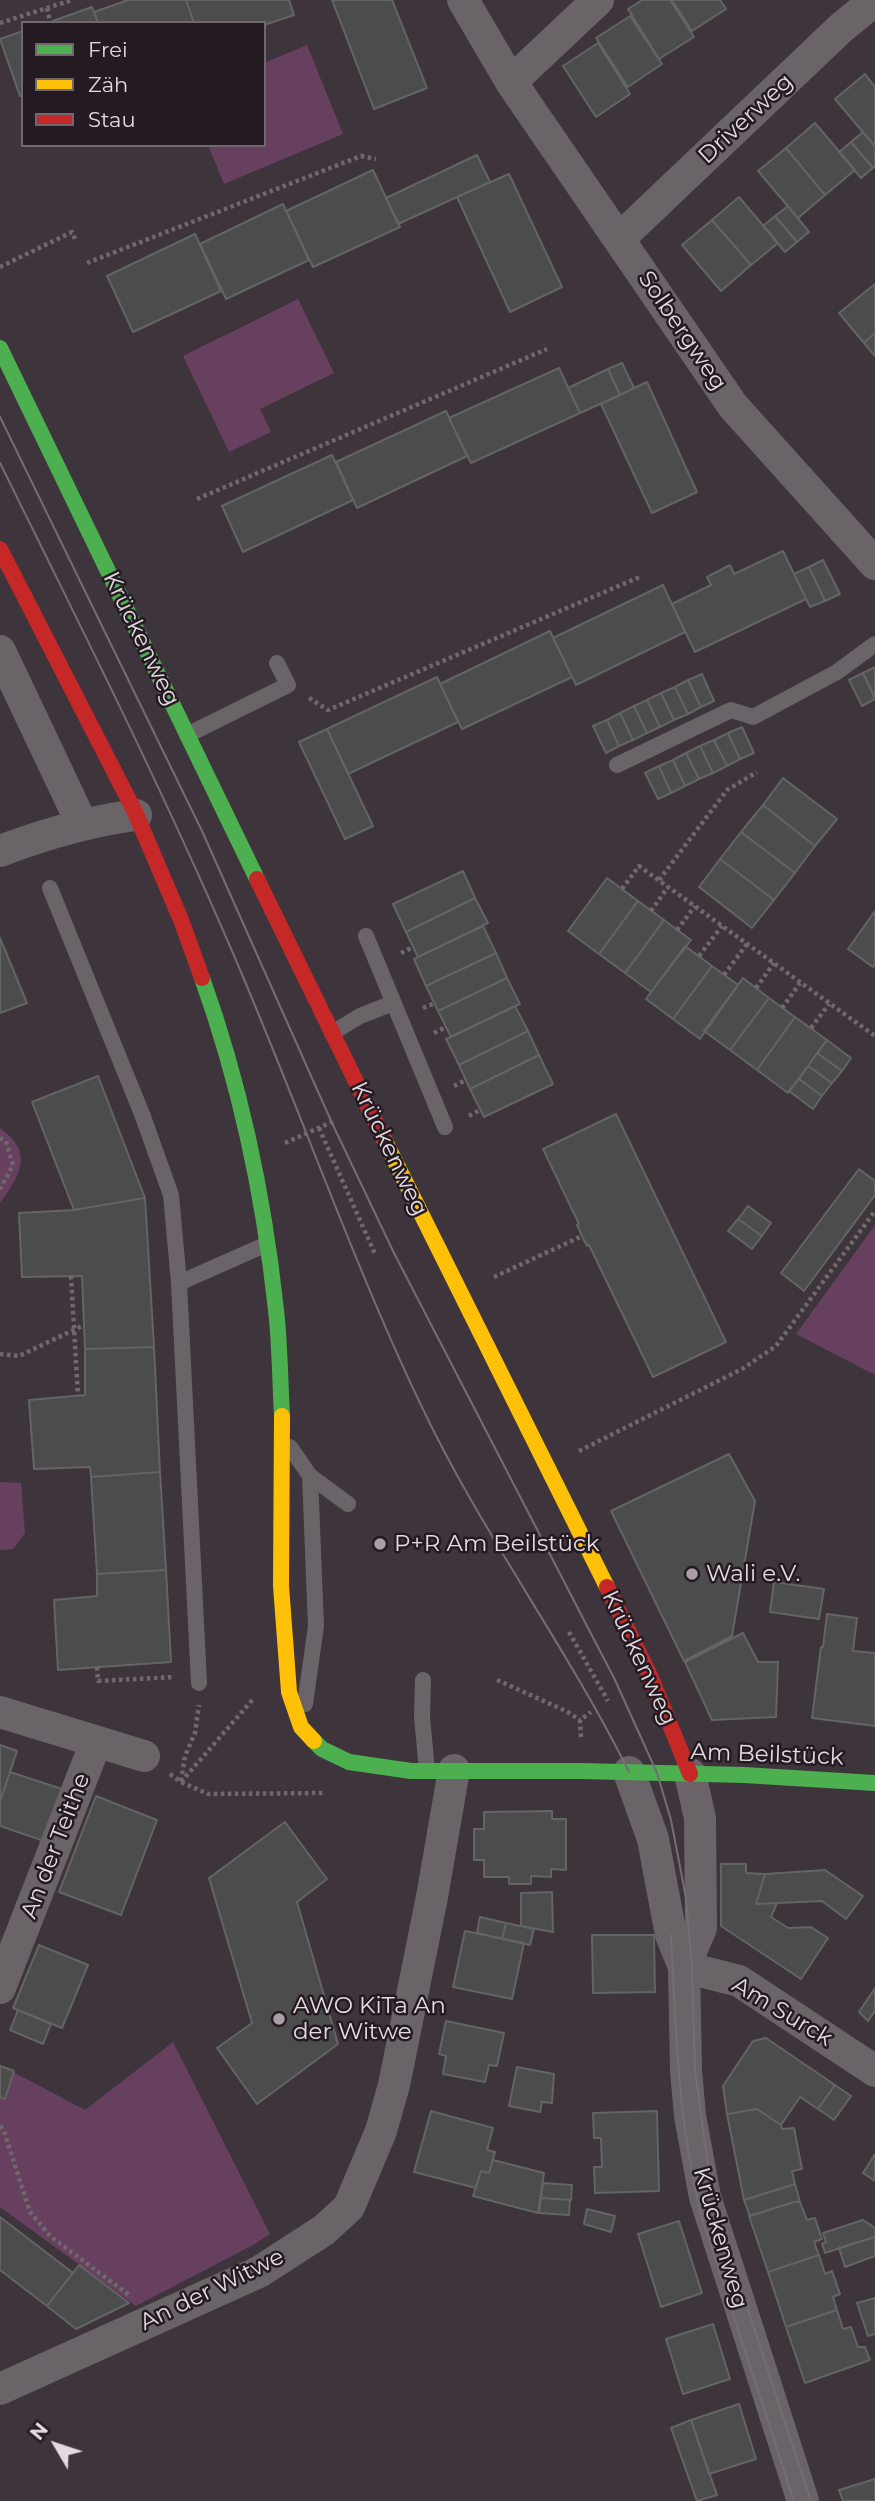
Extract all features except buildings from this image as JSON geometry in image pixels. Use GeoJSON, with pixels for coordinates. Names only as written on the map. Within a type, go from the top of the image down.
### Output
{"type":"FeatureCollection","features":[{"type":"Feature","properties":{"kind":"main road","name":"Krückenweg"},"geometry":{"type":"LineString","coordinates":[[0,348],[332,1033],[645,1666],[690,1774]]}},
{"type":"Feature","properties":{"kind":"main road"},"geometry":{"type":"LineString","coordinates":[[0,549],[136,815],[181,920],[217,1020],[251,1155],[268,1244],[276,1312],[283,1436],[280,1524],[283,1611],[289,1692],[301,1727],[322,1749],[349,1762],[411,1771],[643,1772]]}},
{"type":"Feature","properties":{"kind":"main road","name":"Am Beilstück"},"geometry":{"type":"LineString","coordinates":[[643,1772],[875,1783]]}},
{"type":"Feature","properties":{"kind":"street","name":"Solbergweg"},"geometry":{"type":"LineString","coordinates":[[463,0],[511,82],[733,406],[872,554]]}},
{"type":"Feature","properties":{"kind":"street"},"geometry":{"type":"LineString","coordinates":[[511,82],[598,0]]}},
{"type":"Feature","properties":{"kind":"street","name":"Driverweg"},"geometry":{"type":"LineString","coordinates":[[619,239],[875,0]]}},
{"type":"Feature","properties":{"kind":"street"},"geometry":{"type":"LineString","coordinates":[[0,651],[82,824]]}},
{"type":"Feature","properties":{"kind":"street"},"geometry":{"type":"LineString","coordinates":[[0,851],[40,835],[82,824],[136,815]]}},
{"type":"Feature","properties":{"kind":"street"},"geometry":{"type":"LineString","coordinates":[[0,1712],[144,1756]]}},
{"type":"Feature","properties":{"kind":"street","name":"An der Teithe"},"geometry":{"type":"LineString","coordinates":[[0,1989],[96,1742]]}},
{"type":"Feature","properties":{"kind":"street","name":"An der Witwe"},"geometry":{"type":"LineString","coordinates":[[0,2389],[259,2272],[324,2230],[349,2207],[381,2131],[394,2085],[435,1884],[441,1771]]}},
{"type":"Feature","properties":{"kind":"street","name":"Krückenweg"},"geometry":{"type":"LineString","coordinates":[[643,1772],[671,1935],[684,1967],[686,2070],[690,2116],[705,2197],[803,2501]]}},
{"type":"Feature","properties":{"kind":"street","name":"Krückenweg"},"geometry":{"type":"LineString","coordinates":[[684,1967],[701,1928],[700,1818],[690,1774]]}},
{"type":"Feature","properties":{"kind":"street","name":"Am Surck"},"geometry":{"type":"LineString","coordinates":[[684,1967],[739,1981],[875,2071]]}},
{"type":"Feature","properties":{"kind":"lane"},"geometry":{"type":"LineString","coordinates":[[617,765],[731,710],[753,717],[837,672],[875,644]]}},
{"type":"Feature","properties":{"kind":"lane"},"geometry":{"type":"LineString","coordinates":[[187,736],[288,685],[277,663]]}},
{"type":"Feature","properties":{"kind":"lane"},"geometry":{"type":"LineString","coordinates":[[50,888],[142,1114],[171,1195],[179,1283],[199,1679]]}},
{"type":"Feature","properties":{"kind":"lane"},"geometry":{"type":"LineString","coordinates":[[366,936],[445,1127]]}},
{"type":"Feature","properties":{"kind":"lane"},"geometry":{"type":"LineString","coordinates":[[332,1033],[360,1016],[393,1003]]}},
{"type":"Feature","properties":{"kind":"lane"},"geometry":{"type":"LineString","coordinates":[[179,1283],[268,1244]]}},
{"type":"Feature","properties":{"kind":"lane"},"geometry":{"type":"LineString","coordinates":[[283,1436],[310,1476],[348,1504]]}},
{"type":"Feature","properties":{"kind":"lane"},"geometry":{"type":"LineString","coordinates":[[301,1727],[316,1626],[310,1476]]}},
{"type":"Feature","properties":{"kind":"lane"},"geometry":{"type":"LineString","coordinates":[[423,1680],[422,1717],[441,1771]]}},
{"type":"Feature","properties":{"kind":"path"},"geometry":{"type":"LineString","coordinates":[[0,23],[72,0]]}},
{"type":"Feature","properties":{"kind":"path"},"geometry":{"type":"LineString","coordinates":[[47,8],[50,21]]}},
{"type":"Feature","properties":{"kind":"path"},"geometry":{"type":"LineString","coordinates":[[87,263],[361,156],[376,159]]}},
{"type":"Feature","properties":{"kind":"path"},"geometry":{"type":"LineString","coordinates":[[0,267],[72,232],[75,239]]}},
{"type":"Feature","properties":{"kind":"path"},"geometry":{"type":"LineString","coordinates":[[197,499],[547,349]]}},
{"type":"Feature","properties":{"kind":"path"},"geometry":{"type":"LineString","coordinates":[[288,685],[328,710],[642,576]]}},
{"type":"Feature","properties":{"kind":"path"},"geometry":{"type":"LineString","coordinates":[[659,880],[727,790],[758,772]]}},
{"type":"Feature","properties":{"kind":"path"},"geometry":{"type":"LineString","coordinates":[[622,889],[639,866],[875,1037]]}},
{"type":"Feature","properties":{"kind":"path"},"geometry":{"type":"LineString","coordinates":[[651,911],[668,887]]}},
{"type":"Feature","properties":{"kind":"path"},"geometry":{"type":"LineString","coordinates":[[677,930],[695,906]]}},
{"type":"Feature","properties":{"kind":"path"},"geometry":{"type":"LineString","coordinates":[[699,956],[722,926]]}},
{"type":"Feature","properties":{"kind":"path"},"geometry":{"type":"LineString","coordinates":[[724,975],[747,944]]}},
{"type":"Feature","properties":{"kind":"path"},"geometry":{"type":"LineString","coordinates":[[756,988],[774,963]]}},
{"type":"Feature","properties":{"kind":"path"},"geometry":{"type":"LineString","coordinates":[[782,1008],[801,982]]}},
{"type":"Feature","properties":{"kind":"path"},"geometry":{"type":"LineString","coordinates":[[811,1028],[829,1003]]}},
{"type":"Feature","properties":{"kind":"path"},"geometry":{"type":"LineString","coordinates":[[277,1147],[342,1118]]}},
{"type":"Feature","properties":{"kind":"path"},"geometry":{"type":"LineString","coordinates":[[319,1128],[375,1254]]}},
{"type":"Feature","properties":{"kind":"path"},"geometry":{"type":"LineString","coordinates":[[0,1138],[6,1141],[13,1165],[0,1189]]}},
{"type":"Feature","properties":{"kind":"path"},"geometry":{"type":"LineString","coordinates":[[569,1456],[742,1369],[776,1346],[875,1211]]}},
{"type":"Feature","properties":{"kind":"path"},"geometry":{"type":"LineString","coordinates":[[496,1276],[582,1236]]}},
{"type":"Feature","properties":{"kind":"path"},"geometry":{"type":"LineString","coordinates":[[71,1276],[78,1396]]}},
{"type":"Feature","properties":{"kind":"path"},"geometry":{"type":"LineString","coordinates":[[0,1354],[19,1356],[84,1325]]}},
{"type":"Feature","properties":{"kind":"path"},"geometry":{"type":"LineString","coordinates":[[569,1632],[608,1702]]}},
{"type":"Feature","properties":{"kind":"path"},"geometry":{"type":"LineString","coordinates":[[97,1667],[98,1681],[199,1679],[200,1700],[195,1734],[185,1756],[181,1782]]}},
{"type":"Feature","properties":{"kind":"path"},"geometry":{"type":"LineString","coordinates":[[497,1679],[580,1720]]}},
{"type":"Feature","properties":{"kind":"path"},"geometry":{"type":"LineString","coordinates":[[181,1782],[260,1690]]}},
{"type":"Feature","properties":{"kind":"path"},"geometry":{"type":"LineString","coordinates":[[580,1720],[591,1712]]}},
{"type":"Feature","properties":{"kind":"path"},"geometry":{"type":"LineString","coordinates":[[580,1720],[581,1741]]}},
{"type":"Feature","properties":{"kind":"path"},"geometry":{"type":"LineString","coordinates":[[181,1782],[208,1794],[328,1793]]}},
{"type":"Feature","properties":{"kind":"path"},"geometry":{"type":"LineString","coordinates":[[0,2126],[30,2212],[50,2236],[110,2283],[162,2317]]}},
{"type":"Feature","properties":{"kind":"shaded area"},"geometry":{"type":"Polygon","coordinates":[[[307,45],[343,134],[224,184],[209,147],[266,147],[266,62],[307,45]]]}},
{"type":"Feature","properties":{"kind":"shaded area"},"geometry":{"type":"Polygon","coordinates":[[[298,299],[334,373],[260,409],[271,432],[229,452],[183,356],[298,299]]]}},
{"type":"Feature","properties":{"kind":"shaded area"},"geometry":{"type":"Polygon","coordinates":[[[0,1128],[18,1146],[21,1164],[0,1203],[0,1128]]]}},
{"type":"Feature","properties":{"kind":"shaded area"},"geometry":{"type":"Polygon","coordinates":[[[875,1225],[875,1375],[796,1334],[875,1225]]]}},
{"type":"Feature","properties":{"kind":"shaded area"},"geometry":{"type":"Polygon","coordinates":[[[0,1482],[21,1483],[25,1533],[13,1549],[0,1550],[0,1482]]]}},
{"type":"Feature","properties":{"kind":"shaded area"},"geometry":{"type":"Polygon","coordinates":[[[173,2042],[270,2234],[136,2306],[0,2207],[0,2065],[85,2110],[173,2042]]]}},
{"type":"Feature","properties":{"kind":"tram line"},"geometry":{"type":"LineString","coordinates":[[0,417],[202,831],[332,1123],[394,1253],[615,1680],[657,1773],[671,1820],[686,1898],[692,1968],[695,2070],[710,2181],[728,2249],[811,2501]]}},
{"type":"Feature","properties":{"kind":"tram line"},"geometry":{"type":"LineString","coordinates":[[0,463],[205,889],[256,1007],[370,1291],[420,1403],[469,1497],[578,1679],[629,1772]]}},
{"type":"Feature","properties":{"kind":"tram line"},"geometry":{"type":"LineString","coordinates":[[671,1935],[679,2078],[694,2183],[702,2218],[794,2501]]}},
{"type":"Feature","properties":{"kind":"traffic: fast"},"geometry":{"type":"LineString","coordinates":[[0,348],[257,879]]}},
{"type":"Feature","properties":{"kind":"traffic: fast"},"geometry":{"type":"LineString","coordinates":[[202,978],[239,1100],[265,1226],[276,1310],[282,1416]]}},
{"type":"Feature","properties":{"kind":"traffic: fast"},"geometry":{"type":"LineString","coordinates":[[314,1741],[322,1749],[349,1762],[411,1771],[744,1775],[875,1783]]}},
{"type":"Feature","properties":{"kind":"traffic: slow"},"geometry":{"type":"LineString","coordinates":[[384,1139],[607,1587]]}},
{"type":"Feature","properties":{"kind":"traffic: slow"},"geometry":{"type":"LineString","coordinates":[[282,1416],[281,1586],[289,1692],[301,1727],[314,1741]]}},
{"type":"Feature","properties":{"kind":"traffic: jam"},"geometry":{"type":"LineString","coordinates":[[0,549],[135,812],[181,920],[202,978]]}},
{"type":"Feature","properties":{"kind":"traffic: jam"},"geometry":{"type":"LineString","coordinates":[[257,879],[384,1139]]}},
{"type":"Feature","properties":{"kind":"traffic: jam"},"geometry":{"type":"LineString","coordinates":[[607,1587],[651,1678],[690,1774]]}},
{"type":"Feature","properties":{"kind":"place","name":"P+R Am Beilstück"},"geometry":{"type":"Point","coordinates":[380,1544]}},
{"type":"Feature","properties":{"kind":"place","name":"Wali e.V."},"geometry":{"type":"Point","coordinates":[692,1574]}},
{"type":"Feature","properties":{"kind":"place","name":"AWO KiTa An der Witwe"},"geometry":{"type":"Point","coordinates":[279,2019]}}]}
